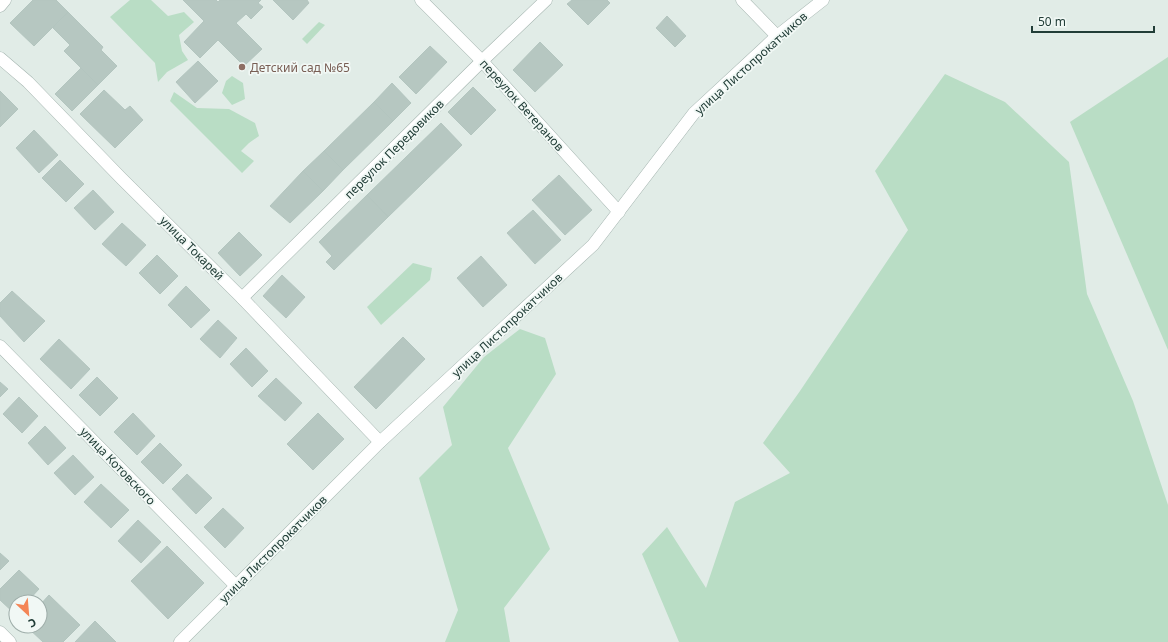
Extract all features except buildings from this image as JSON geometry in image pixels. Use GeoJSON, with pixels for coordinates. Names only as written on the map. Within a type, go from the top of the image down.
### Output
{"type":"FeatureCollection","features":[{"type":"Feature","properties":{"kind":"street"},"geometry":{"type":"LineString","coordinates":[[0,6],[5,0]]}},
{"type":"Feature","properties":{"kind":"street","name":"переулок Ветеранов"},"geometry":{"type":"LineString","coordinates":[[421,0],[482,61],[619,212]]}},
{"type":"Feature","properties":{"kind":"street","name":"переулок Передовиков"},"geometry":{"type":"LineString","coordinates":[[242,298],[482,61],[546,0]]}},
{"type":"Feature","properties":{"kind":"street"},"geometry":{"type":"LineString","coordinates":[[742,0],[777,36]]}},
{"type":"Feature","properties":{"kind":"street","name":"улица Листопрокатчиков"},"geometry":{"type":"LineString","coordinates":[[180,642],[380,442],[593,245],[694,112],[777,36],[822,0]]}},
{"type":"Feature","properties":{"kind":"street","name":"улица Токарей"},"geometry":{"type":"LineString","coordinates":[[0,58],[28,82],[121,178],[242,298],[380,442]]}},
{"type":"Feature","properties":{"kind":"street","name":"улица Котовского"},"geometry":{"type":"LineString","coordinates":[[0,346],[236,586]]}},
{"type":"Feature","properties":{"kind":"street"},"geometry":{"type":"LineString","coordinates":[[0,632],[10,642]]}},
{"type":"Feature","properties":{"kind":"green space"},"geometry":{"type":"Polygon","coordinates":[[[130,0],[151,0],[168,16],[184,12],[194,22],[179,35],[182,51],[188,60],[167,72],[158,82],[155,63],[110,17],[130,0]]]}},
{"type":"Feature","properties":{"kind":"green space"},"geometry":{"type":"Polygon","coordinates":[[[319,22],[325,25],[307,44],[302,39],[319,22]]]}},
{"type":"Feature","properties":{"kind":"green space"},"geometry":{"type":"Polygon","coordinates":[[[1168,57],[1168,350],[1070,122],[1168,57]]]}},
{"type":"Feature","properties":{"kind":"green space"},"geometry":{"type":"Polygon","coordinates":[[[945,74],[1005,102],[1069,162],[1087,294],[1133,401],[1168,505],[1168,642],[679,642],[642,554],[667,527],[706,588],[735,502],[790,473],[763,443],[800,391],[908,230],[875,171],[945,74]]]}},
{"type":"Feature","properties":{"kind":"green space"},"geometry":{"type":"Polygon","coordinates":[[[232,76],[243,83],[245,99],[232,105],[222,93],[226,81],[232,76]]]}},
{"type":"Feature","properties":{"kind":"green space"},"geometry":{"type":"Polygon","coordinates":[[[174,92],[197,108],[229,109],[255,123],[259,136],[241,151],[254,161],[242,173],[170,101],[174,92]]]}},
{"type":"Feature","properties":{"kind":"green space"},"geometry":{"type":"Polygon","coordinates":[[[413,263],[432,268],[430,280],[381,325],[367,307],[413,263]]]}},
{"type":"Feature","properties":{"kind":"green space"},"geometry":{"type":"Polygon","coordinates":[[[520,329],[545,338],[556,374],[508,448],[550,549],[504,608],[510,642],[445,642],[458,610],[419,478],[452,445],[443,407],[484,357],[520,329]]]}},
{"type":"Feature","properties":{"kind":"place","name":"Детский сад №65"},"geometry":{"type":"Point","coordinates":[242,67]}}]}
